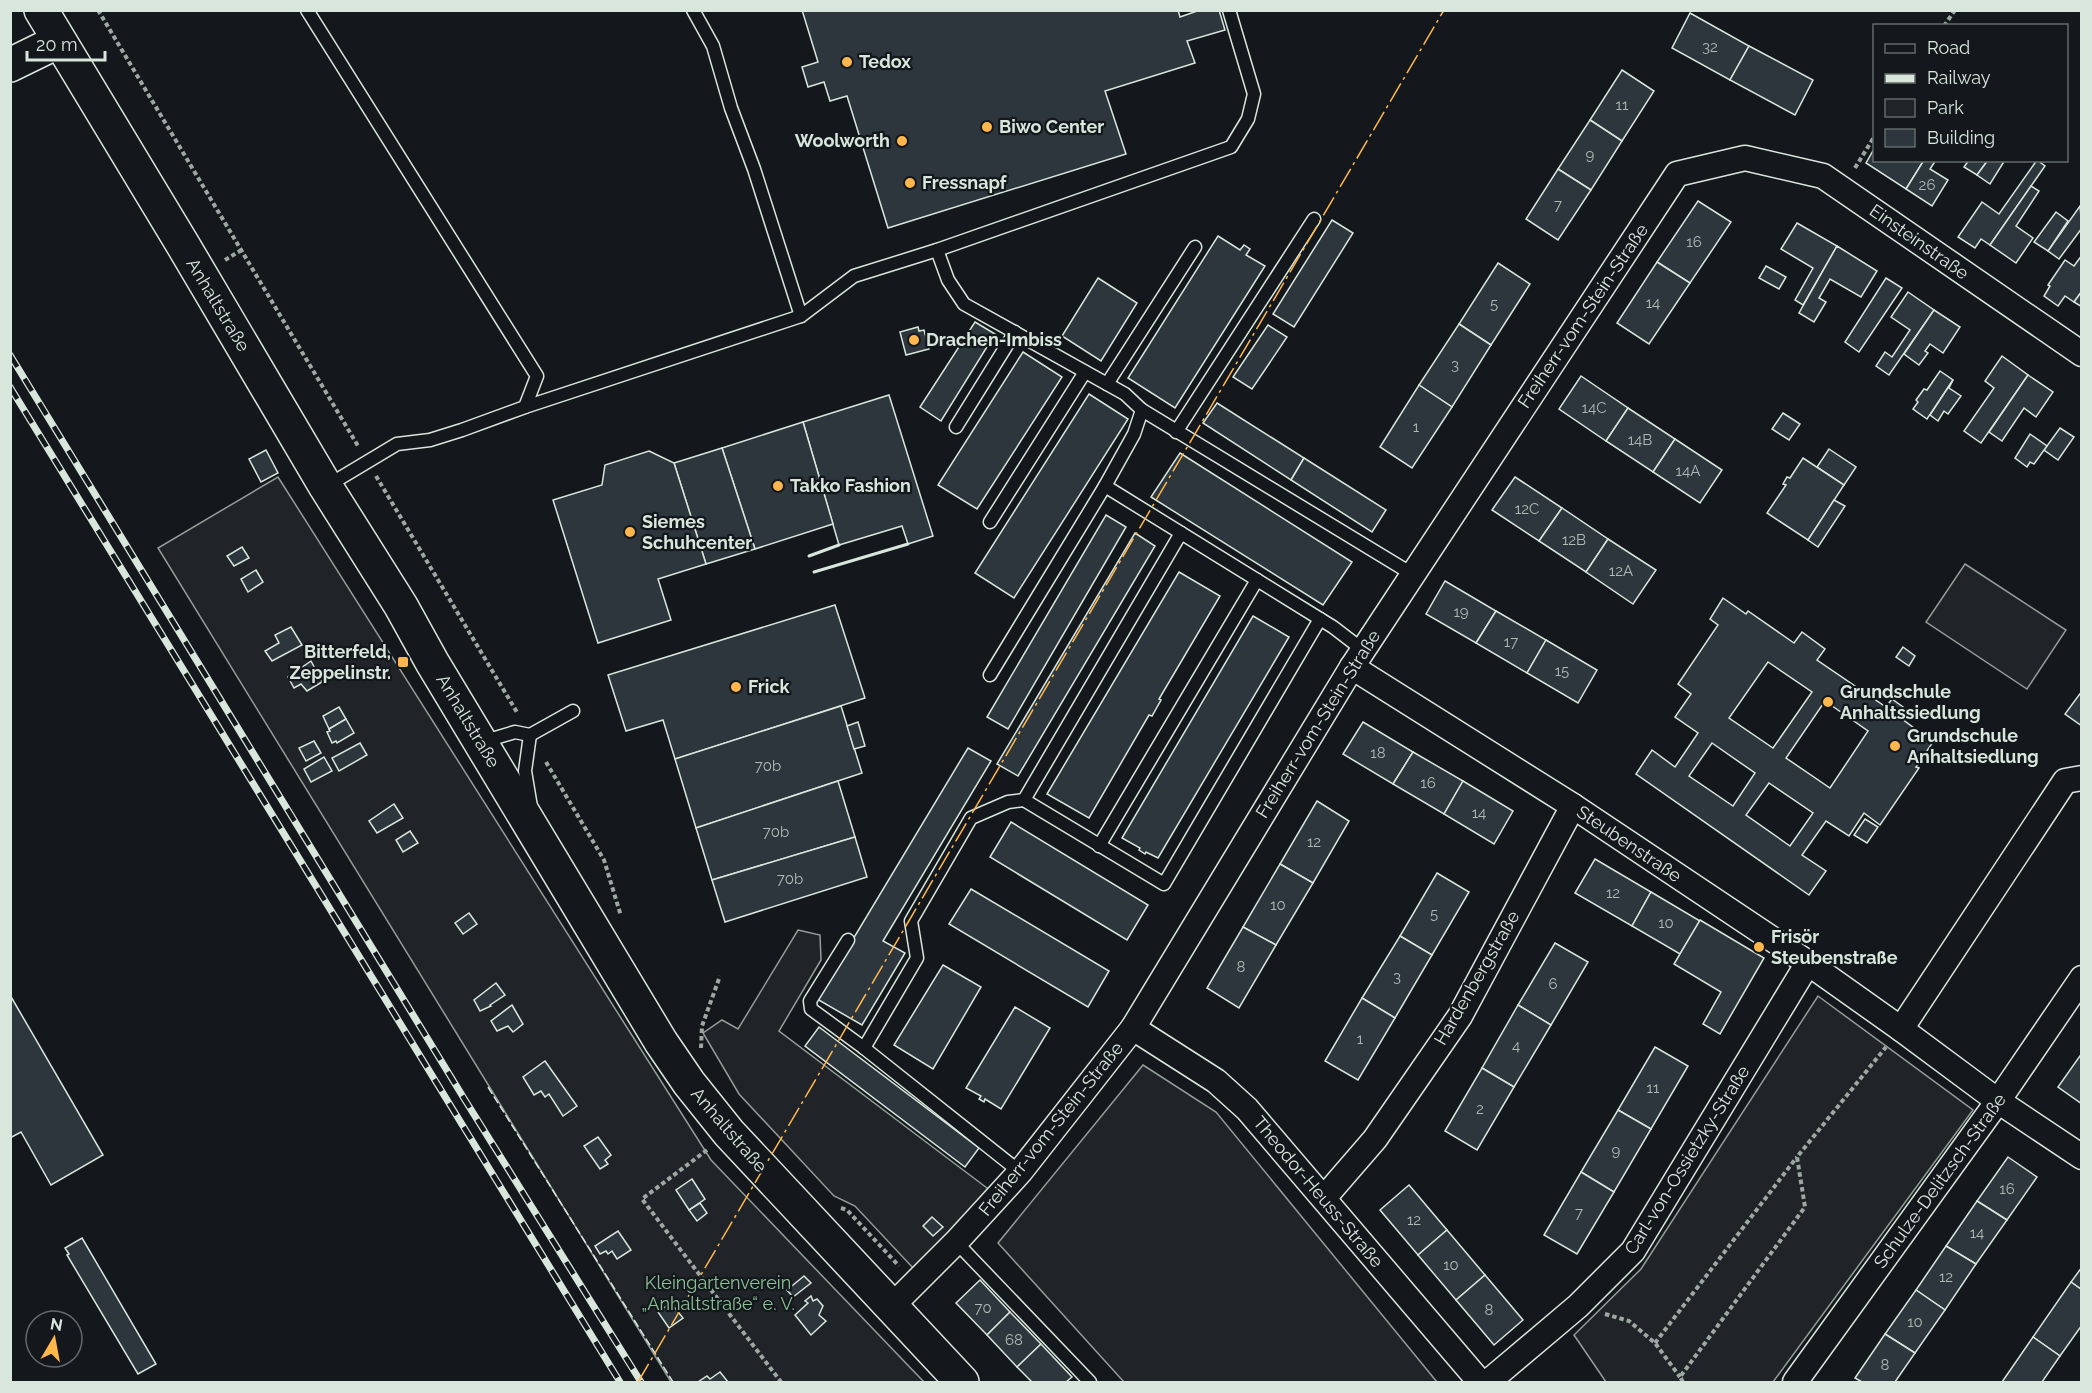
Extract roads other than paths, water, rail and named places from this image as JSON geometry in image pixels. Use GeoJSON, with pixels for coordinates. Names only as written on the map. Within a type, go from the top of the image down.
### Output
{"type":"FeatureCollection","features":[{"type":"Feature","properties":{"kind":"street","name":"Anhaltstraße"},"geometry":{"type":"LineString","coordinates":[[41,10],[183,244],[326,487],[401,606],[660,1042],[699,1098],[729,1133],[962,1383]]}},
{"type":"Feature","properties":{"kind":"street"},"geometry":{"type":"LineString","coordinates":[[10,65],[59,41]]}},
{"type":"Feature","properties":{"kind":"street","name":"Einsteinstraße"},"geometry":{"type":"LineString","coordinates":[[1745,158],[1823,176],[2082,354]]}},
{"type":"Feature","properties":{"kind":"street","name":"Freiherr-vom-Stein-Straße"},"geometry":{"type":"LineString","coordinates":[[891,1307],[956,1242],[1020,1172],[1133,1028],[1412,574],[1677,174],[1745,158]]}},
{"type":"Feature","properties":{"kind":"street","name":"Steubenstraße"},"geometry":{"type":"LineString","coordinates":[[1358,659],[1808,963],[1998,1101],[2082,1157]]}},
{"type":"Feature","properties":{"kind":"street"},"geometry":{"type":"LineString","coordinates":[[1901,1029],[2065,781],[2082,778]]}},
{"type":"Feature","properties":{"kind":"street","name":"Hardenbergstraße"},"geometry":{"type":"LineString","coordinates":[[1324,1198],[1374,1139],[1460,1016],[1573,806]]}},
{"type":"Feature","properties":{"kind":"street","name":"Carl-von-Ossietzky-Straße"},"geometry":{"type":"LineString","coordinates":[[1488,1383],[1578,1306],[1633,1251],[1808,963]]}},
{"type":"Feature","properties":{"kind":"street","name":"Schulze-Delitzsch-Straße"},"geometry":{"type":"LineString","coordinates":[[1795,1383],[1998,1101],[2082,978]]}},
{"type":"Feature","properties":{"kind":"street","name":"Theodor-Heuss-Straße"},"geometry":{"type":"LineString","coordinates":[[1133,1028],[1216,1081],[1247,1109],[1480,1383]]}},
{"type":"Feature","properties":{"kind":"lane"},"geometry":{"type":"LineString","coordinates":[[308,10],[537,376],[525,406]]}},
{"type":"Feature","properties":{"kind":"lane"},"geometry":{"type":"LineString","coordinates":[[693,10],[713,46],[731,108],[801,316]]}},
{"type":"Feature","properties":{"kind":"lane"},"geometry":{"type":"LineString","coordinates":[[326,487],[397,444],[430,440],[525,406],[801,316],[854,276],[937,250],[1232,147],[1248,118],[1254,94],[1229,10]]}},
{"type":"Feature","properties":{"kind":"lane"},"geometry":{"type":"LineString","coordinates":[[1176,432],[1314,219]]}},
{"type":"Feature","properties":{"kind":"lane"},"geometry":{"type":"LineString","coordinates":[[1107,384],[1195,247]]}},
{"type":"Feature","properties":{"kind":"lane"},"geometry":{"type":"LineString","coordinates":[[937,250],[948,280],[964,304],[1125,394],[1142,410],[1176,432],[1412,574]]}},
{"type":"Feature","properties":{"kind":"lane"},"geometry":{"type":"LineString","coordinates":[[956,427],[1015,333]]}},
{"type":"Feature","properties":{"kind":"lane"},"geometry":{"type":"LineString","coordinates":[[990,522],[1085,372]]}},
{"type":"Feature","properties":{"kind":"lane"},"geometry":{"type":"LineString","coordinates":[[990,675],[1105,486],[1134,434],[1142,410]]}},
{"type":"Feature","properties":{"kind":"lane"},"geometry":{"type":"LineString","coordinates":[[1105,486],[1320,620],[1358,659]]}},
{"type":"Feature","properties":{"kind":"lane"},"geometry":{"type":"LineString","coordinates":[[1024,800],[1181,533]]}},
{"type":"Feature","properties":{"kind":"lane"},"geometry":{"type":"LineString","coordinates":[[1099,846],[1257,580]]}},
{"type":"Feature","properties":{"kind":"lane"},"geometry":{"type":"LineString","coordinates":[[864,1048],[917,958],[911,921],[971,818],[1008,802],[1024,800],[1164,884],[1320,620]]}},
{"type":"Feature","properties":{"kind":"lane"},"geometry":{"type":"LineString","coordinates":[[481,742],[515,732],[530,735],[573,711]]}},
{"type":"Feature","properties":{"kind":"lane"},"geometry":{"type":"LineString","coordinates":[[530,735],[525,771],[531,799],[532,829]]}},
{"type":"Feature","properties":{"kind":"lane"},"geometry":{"type":"LineString","coordinates":[[848,940],[810,1001],[811,1009],[864,1048],[1020,1172]]}},
{"type":"Feature","properties":{"kind":"lane"},"geometry":{"type":"LineString","coordinates":[[956,1242],[1090,1383]]}},
{"type":"Feature","properties":{"kind":"railway"},"geometry":{"type":"LineString","coordinates":[[10,355],[465,1100],[641,1382]]}},
{"type":"Feature","properties":{"kind":"railway"},"geometry":{"type":"LineString","coordinates":[[10,387],[620,1382]]}},
{"type":"Feature","properties":{"kind":"place","name":"Tedox"},"geometry":{"type":"Point","coordinates":[847,62]}},
{"type":"Feature","properties":{"kind":"place","name":"Biwo Center"},"geometry":{"type":"Point","coordinates":[987,127]}},
{"type":"Feature","properties":{"kind":"place","name":"Woolworth"},"geometry":{"type":"Point","coordinates":[902,141]}},
{"type":"Feature","properties":{"kind":"place","name":"Fressnapf"},"geometry":{"type":"Point","coordinates":[910,183]}},
{"type":"Feature","properties":{"kind":"place","name":"Drachen-Imbiss"},"geometry":{"type":"Point","coordinates":[914,340]}},
{"type":"Feature","properties":{"kind":"place","name":"Takko Fashion"},"geometry":{"type":"Point","coordinates":[778,486]}},
{"type":"Feature","properties":{"kind":"place","name":"Siemes Schuhcenter"},"geometry":{"type":"Point","coordinates":[630,532]}},
{"type":"Feature","properties":{"kind":"place","name":"Bitterfeld, Zeppelinstr."},"geometry":{"type":"Point","coordinates":[403,662]}},
{"type":"Feature","properties":{"kind":"place","name":"Frick"},"geometry":{"type":"Point","coordinates":[736,687]}},
{"type":"Feature","properties":{"kind":"place","name":"Grundschule Anhaltssiedlung"},"geometry":{"type":"Point","coordinates":[1828,702]}},
{"type":"Feature","properties":{"kind":"place","name":"Grundschule Anhaltsiedlung"},"geometry":{"type":"Point","coordinates":[1895,746]}},
{"type":"Feature","properties":{"kind":"place","name":"Frisör Steubenstraße"},"geometry":{"type":"Point","coordinates":[1759,947]}},
{"type":"Feature","properties":{"kind":"park label","name":"Kleingartenverein „Anhaltstraße“ e. V."},"geometry":{"type":"Point","coordinates":[718,1293]}}]}
